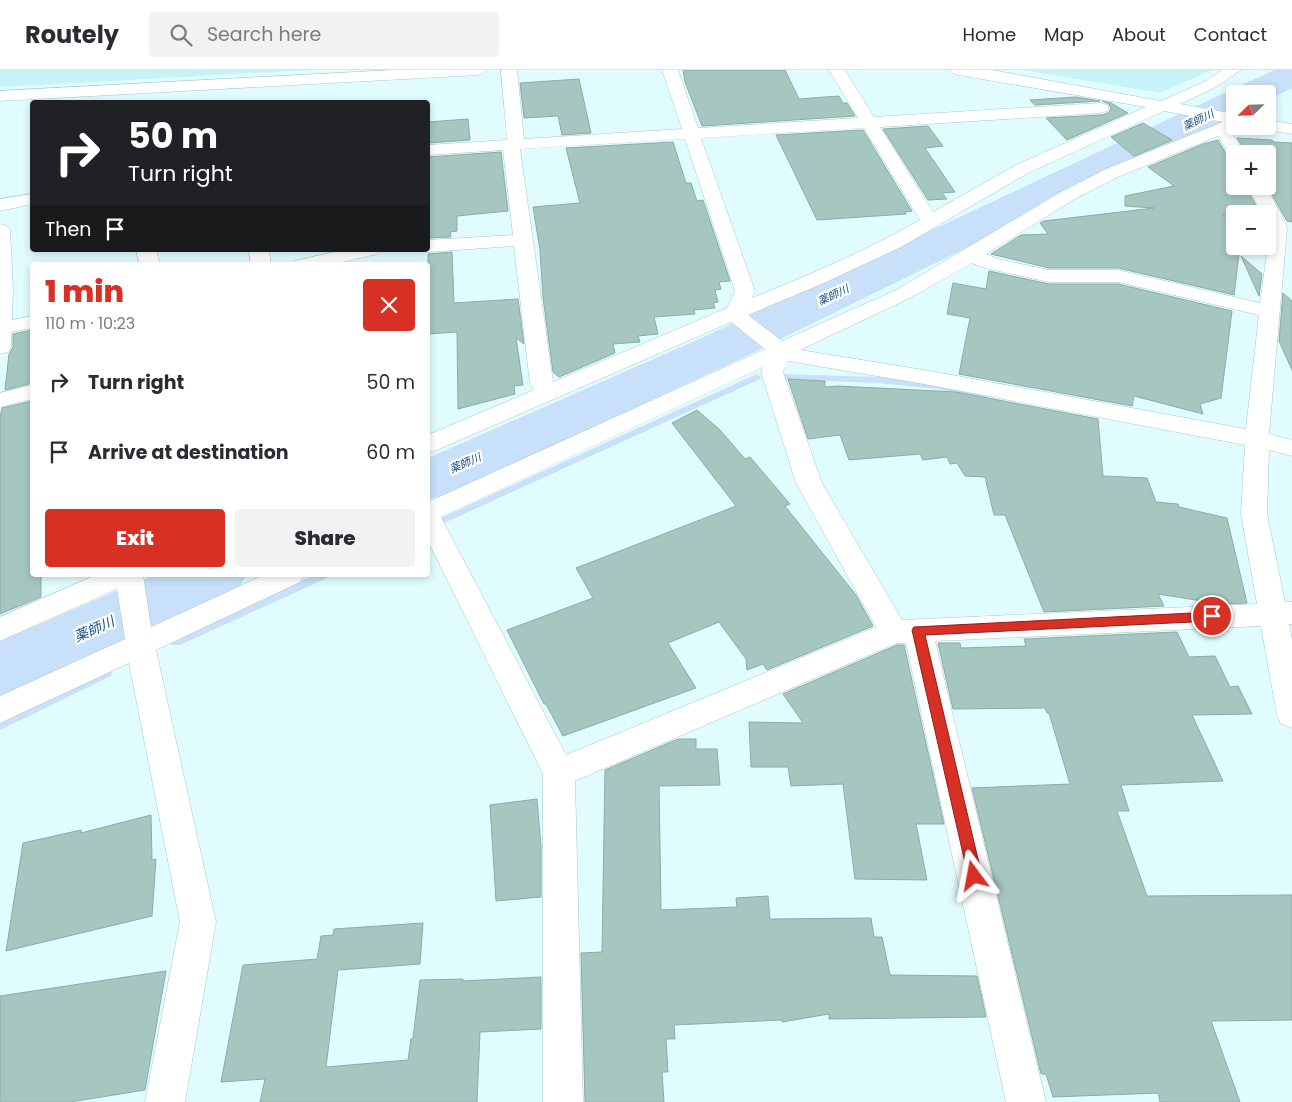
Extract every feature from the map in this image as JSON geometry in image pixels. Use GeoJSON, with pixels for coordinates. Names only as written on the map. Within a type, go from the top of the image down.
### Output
{"type":"FeatureCollection","features":[{"type":"Feature","properties":{"kind":"street"},"geometry":{"type":"LineString","coordinates":[[169,100],[184,70]]}},
{"type":"Feature","properties":{"kind":"street"},"geometry":{"type":"LineString","coordinates":[[0,96],[478,70]]}},
{"type":"Feature","properties":{"kind":"street"},"geometry":{"type":"LineString","coordinates":[[509,70],[523,240],[540,384],[549,392]]}},
{"type":"Feature","properties":{"kind":"street"},"geometry":{"type":"LineString","coordinates":[[670,70],[744,291],[738,315]]}},
{"type":"Feature","properties":{"kind":"street"},"geometry":{"type":"LineString","coordinates":[[837,70],[930,222]]}},
{"type":"Feature","properties":{"kind":"street"},"geometry":{"type":"LineString","coordinates":[[958,70],[1170,107],[1226,122]]}},
{"type":"Feature","properties":{"kind":"street"},"geometry":{"type":"LineString","coordinates":[[430,443],[549,392],[738,315],[817,279],[894,243],[1022,169],[1170,107],[1234,70]]}},
{"type":"Feature","properties":{"kind":"street"},"geometry":{"type":"LineString","coordinates":[[430,150],[692,132],[1101,108]]}},
{"type":"Feature","properties":{"kind":"street"},"geometry":{"type":"LineString","coordinates":[[430,511],[903,294],[971,256],[1074,192],[1112,173],[1226,125]]}},
{"type":"Feature","properties":{"kind":"street"},"geometry":{"type":"LineString","coordinates":[[1276,126],[1292,129]]}},
{"type":"Feature","properties":{"kind":"street"},"geometry":{"type":"LineString","coordinates":[[1261,195],[1278,228],[1257,439],[1254,514],[1282,613],[1292,715]]}},
{"type":"Feature","properties":{"kind":"street"},"geometry":{"type":"LineString","coordinates":[[0,205],[30,199]]}},
{"type":"Feature","properties":{"kind":"street"},"geometry":{"type":"LineString","coordinates":[[0,230],[1,338],[30,323]]}},
{"type":"Feature","properties":{"kind":"street"},"geometry":{"type":"LineString","coordinates":[[430,246],[523,240]]}},
{"type":"Feature","properties":{"kind":"street"},"geometry":{"type":"LineString","coordinates":[[316,262],[361,252]]}},
{"type":"Feature","properties":{"kind":"street"},"geometry":{"type":"LineString","coordinates":[[971,256],[992,264],[1049,276],[1118,276],[1269,311]]}},
{"type":"Feature","properties":{"kind":"street"},"geometry":{"type":"LineString","coordinates":[[738,315],[778,350],[1257,439],[1292,448]]}},
{"type":"Feature","properties":{"kind":"street"},"geometry":{"type":"LineString","coordinates":[[778,350],[772,372],[810,483],[866,586],[906,631],[1026,1102]]}},
{"type":"Feature","properties":{"kind":"street"},"geometry":{"type":"LineString","coordinates":[[0,400],[30,392]]}},
{"type":"Feature","properties":{"kind":"street"},"geometry":{"type":"LineString","coordinates":[[430,520],[559,773],[563,1102]]}},
{"type":"Feature","properties":{"kind":"street"},"geometry":{"type":"LineString","coordinates":[[0,630],[126,577],[198,922],[165,1102]]}},
{"type":"Feature","properties":{"kind":"street"},"geometry":{"type":"LineString","coordinates":[[0,710],[286,577]]}},
{"type":"Feature","properties":{"kind":"street"},"geometry":{"type":"LineString","coordinates":[[559,773],[906,631],[1282,613]]}},
{"type":"Feature","properties":{"kind":"shaded area"},"geometry":{"type":"Polygon","coordinates":[[[0,70],[311,70],[0,87],[0,70]]]}},
{"type":"Feature","properties":{"kind":"shaded area"},"geometry":{"type":"Polygon","coordinates":[[[1023,70],[1212,70],[1160,93],[1023,70]]]}},
{"type":"Feature","properties":{"kind":"building"},"geometry":{"type":"Polygon","coordinates":[[[683,70],[785,70],[799,99],[839,96],[843,103],[847,103],[855,116],[702,126],[685,82],[683,70]]]}},
{"type":"Feature","properties":{"kind":"building"},"geometry":{"type":"Polygon","coordinates":[[[579,79],[591,133],[562,135],[558,116],[524,118],[520,83],[579,79]]]}},
{"type":"Feature","properties":{"kind":"building"},"geometry":{"type":"Polygon","coordinates":[[[1076,97],[1100,101],[1035,105],[1030,100],[1076,97]]]}},
{"type":"Feature","properties":{"kind":"building"},"geometry":{"type":"Polygon","coordinates":[[[1102,101],[1111,103],[1128,113],[1067,140],[1046,118],[1102,115],[1108,113],[1111,109],[1109,104],[1102,101]]]}},
{"type":"Feature","properties":{"kind":"building"},"geometry":{"type":"Polygon","coordinates":[[[468,119],[470,140],[430,143],[430,122],[468,119]]]}},
{"type":"Feature","properties":{"kind":"building"},"geometry":{"type":"Polygon","coordinates":[[[1143,123],[1172,140],[1134,156],[1111,137],[1143,123]]]}},
{"type":"Feature","properties":{"kind":"building"},"geometry":{"type":"Polygon","coordinates":[[[928,126],[943,146],[925,148],[955,192],[942,193],[947,199],[928,200],[883,129],[928,126]]]}},
{"type":"Feature","properties":{"kind":"building"},"geometry":{"type":"Polygon","coordinates":[[[863,130],[912,211],[905,212],[906,214],[817,220],[776,135],[863,130]]]}},
{"type":"Feature","properties":{"kind":"building"},"geometry":{"type":"Polygon","coordinates":[[[1237,138],[1292,143],[1292,222],[1287,221],[1272,195],[1276,195],[1276,145],[1241,145],[1237,138]]]}},
{"type":"Feature","properties":{"kind":"building"},"geometry":{"type":"Polygon","coordinates":[[[1218,140],[1226,154],[1226,195],[1250,195],[1256,205],[1226,205],[1226,215],[1223,215],[1226,218],[1226,255],[1239,255],[1234,295],[1118,268],[1049,268],[991,254],[1021,235],[1048,234],[1040,223],[1044,221],[1154,208],[1125,206],[1125,196],[1174,186],[1148,167],[1203,144],[1218,140]]]}},
{"type":"Feature","properties":{"kind":"building"},"geometry":{"type":"Polygon","coordinates":[[[673,142],[686,183],[691,183],[697,201],[703,200],[730,281],[719,282],[721,289],[715,290],[718,302],[713,303],[715,308],[694,310],[695,314],[654,317],[658,334],[638,336],[640,342],[613,344],[615,353],[559,377],[553,372],[543,297],[540,250],[533,207],[580,203],[566,148],[673,142]]]}},
{"type":"Feature","properties":{"kind":"building"},"geometry":{"type":"Polygon","coordinates":[[[501,152],[508,211],[457,216],[457,231],[450,232],[451,237],[430,238],[430,157],[501,152]]]}},
{"type":"Feature","properties":{"kind":"building"},"geometry":{"type":"Polygon","coordinates":[[[452,252],[454,303],[518,299],[524,344],[516,338],[523,385],[514,386],[515,394],[458,409],[457,332],[430,334],[430,262],[428,262],[428,254],[452,252]]]}},
{"type":"Feature","properties":{"kind":"building"},"geometry":{"type":"Polygon","coordinates":[[[1241,256],[1262,274],[1259,296],[1241,256]]]}},
{"type":"Feature","properties":{"kind":"building"},"geometry":{"type":"Polygon","coordinates":[[[989,271],[1049,284],[1118,284],[1232,311],[1221,398],[1200,404],[1203,414],[1134,396],[1132,406],[959,374],[970,318],[947,314],[953,283],[986,289],[989,271]]]}},
{"type":"Feature","properties":{"kind":"building"},"geometry":{"type":"Polygon","coordinates":[[[1283,293],[1292,301],[1292,370],[1279,341],[1283,293]]]}},
{"type":"Feature","properties":{"kind":"building"},"geometry":{"type":"Polygon","coordinates":[[[30,330],[30,384],[5,390],[9,354],[13,347],[13,334],[30,330]]]}},
{"type":"Feature","properties":{"kind":"building"},"geometry":{"type":"Polygon","coordinates":[[[788,379],[825,381],[825,387],[956,392],[1098,419],[1103,476],[1147,478],[1156,502],[1178,504],[1179,507],[1227,518],[1247,603],[1221,604],[1158,594],[1164,606],[1044,612],[1005,515],[994,515],[985,477],[965,476],[957,463],[950,464],[947,457],[923,460],[920,454],[849,460],[840,435],[808,439],[788,379]]]}},
{"type":"Feature","properties":{"kind":"building"},"geometry":{"type":"Polygon","coordinates":[[[30,401],[30,577],[41,577],[41,597],[0,614],[0,417],[2,408],[30,401]]]}},
{"type":"Feature","properties":{"kind":"building"},"geometry":{"type":"Polygon","coordinates":[[[697,410],[720,430],[745,459],[750,457],[790,504],[785,506],[856,595],[873,626],[767,670],[763,664],[747,670],[746,659],[719,622],[668,643],[696,688],[563,736],[546,704],[544,704],[507,630],[593,598],[576,568],[736,506],[672,423],[697,410]]]}},
{"type":"Feature","properties":{"kind":"building"},"geometry":{"type":"Polygon","coordinates":[[[1177,632],[1189,657],[1215,656],[1230,687],[1238,686],[1252,714],[1192,715],[1223,781],[1121,785],[1129,811],[1117,811],[1147,896],[1292,895],[1292,1020],[1211,1021],[1240,1102],[1160,1102],[1158,1093],[1053,1097],[1046,1074],[1041,1074],[972,788],[1070,784],[1049,713],[1047,713],[1045,708],[953,709],[938,643],[960,643],[961,648],[1026,646],[1024,639],[1177,632]]]}},
{"type":"Feature","properties":{"kind":"building"},"geometry":{"type":"Polygon","coordinates":[[[897,645],[904,645],[944,824],[916,824],[927,880],[855,879],[843,784],[791,786],[788,767],[751,767],[749,722],[803,723],[783,694],[897,645]]]}},
{"type":"Feature","properties":{"kind":"building"},"geometry":{"type":"Polygon","coordinates":[[[678,739],[696,739],[696,749],[717,749],[720,785],[659,786],[661,910],[737,907],[736,898],[768,896],[770,919],[871,918],[874,937],[882,937],[890,975],[977,976],[986,1017],[829,1019],[829,1014],[782,1022],[782,1020],[674,1025],[675,1039],[666,1039],[668,1072],[662,1072],[664,1102],[585,1102],[581,953],[602,952],[605,770],[678,739]]]}},
{"type":"Feature","properties":{"kind":"building"},"geometry":{"type":"Polygon","coordinates":[[[537,799],[541,846],[541,897],[496,901],[490,805],[537,799]]]}},
{"type":"Feature","properties":{"kind":"building"},"geometry":{"type":"Polygon","coordinates":[[[151,815],[152,860],[156,859],[152,916],[6,951],[23,843],[81,830],[81,833],[151,815]]]}},
{"type":"Feature","properties":{"kind":"building"},"geometry":{"type":"Polygon","coordinates":[[[423,923],[420,964],[338,970],[326,1067],[408,1060],[411,1039],[413,1038],[420,980],[463,979],[463,981],[541,977],[541,1029],[480,1032],[477,1102],[260,1102],[265,1079],[221,1082],[243,965],[317,959],[321,936],[333,935],[334,929],[423,923]]]}},
{"type":"Feature","properties":{"kind":"building"},"geometry":{"type":"Polygon","coordinates":[[[166,971],[145,1090],[70,1102],[0,1102],[0,996],[166,971]]]}},
{"type":"Feature","properties":{"kind":"waterway","name":"薬師川"},"geometry":{"type":"LineString","coordinates":[[1271,85],[1292,75]]}},
{"type":"Feature","properties":{"kind":"waterway","name":"薬師川"},"geometry":{"type":"LineString","coordinates":[[430,479],[724,347],[1226,106]]}},
{"type":"Feature","properties":{"kind":"waterway"},"geometry":{"type":"LineString","coordinates":[[441,521],[757,377]]}},
{"type":"Feature","properties":{"kind":"waterway"},"geometry":{"type":"LineString","coordinates":[[778,377],[878,380],[937,386],[985,396]]}},
{"type":"Feature","properties":{"kind":"waterway","name":"薬師川"},"geometry":{"type":"LineString","coordinates":[[0,671],[211,577]]}},
{"type":"Feature","properties":{"kind":"waterway"},"geometry":{"type":"LineString","coordinates":[[176,642],[319,577]]}},
{"type":"Feature","properties":{"kind":"waterway"},"geometry":{"type":"LineString","coordinates":[[0,725],[107,673]]}},
{"type":"Feature","properties":{"kind":"route"},"geometry":{"type":"LineString","coordinates":[[974,876],[918,630],[1212,616]]}}]}
